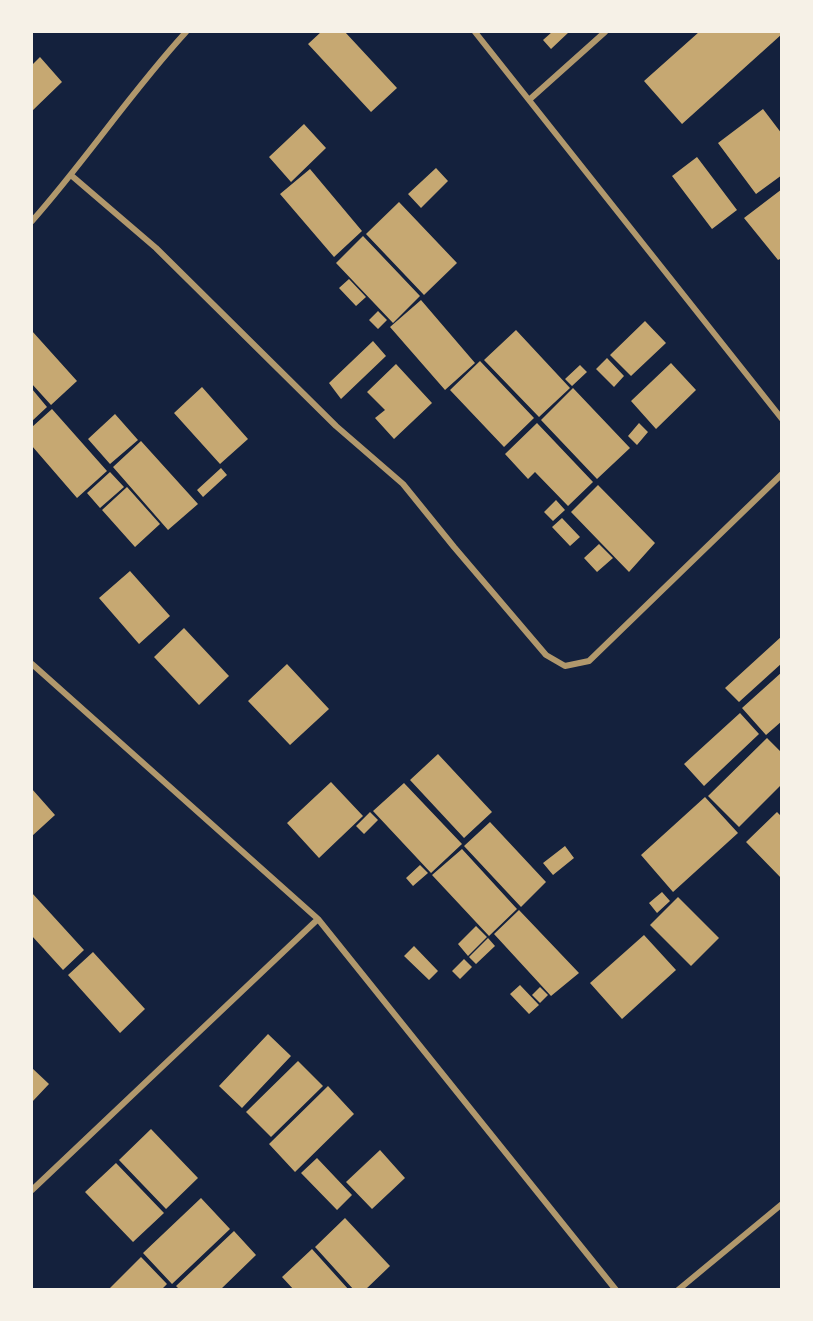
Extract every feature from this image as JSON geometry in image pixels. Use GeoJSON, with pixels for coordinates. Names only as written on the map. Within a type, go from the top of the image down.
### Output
{"type":"FeatureCollection","features":[{"type":"Feature","properties":{"kind":"street"},"geometry":{"type":"LineString","coordinates":[[32,221],[72,176],[147,75],[186,32]]}},
{"type":"Feature","properties":{"kind":"street"},"geometry":{"type":"LineString","coordinates":[[474,32],[782,419]]}},
{"type":"Feature","properties":{"kind":"street"},"geometry":{"type":"LineString","coordinates":[[529,100],[605,32]]}},
{"type":"Feature","properties":{"kind":"street"},"geometry":{"type":"LineString","coordinates":[[72,176],[156,248],[336,426],[403,484],[454,548],[546,655],[566,666],[589,661],[782,474]]}},
{"type":"Feature","properties":{"kind":"street"},"geometry":{"type":"LineString","coordinates":[[32,664],[318,919],[616,1290]]}},
{"type":"Feature","properties":{"kind":"street"},"geometry":{"type":"LineString","coordinates":[[32,1190],[318,919]]}},
{"type":"Feature","properties":{"kind":"street"},"geometry":{"type":"LineString","coordinates":[[678,1290],[782,1204]]}},
{"type":"Feature","properties":{"kind":"building"},"geometry":{"type":"Polygon","coordinates":[[[321,32],[345,32],[397,88],[371,112],[308,44],[321,32]]]}},
{"type":"Feature","properties":{"kind":"building"},"geometry":{"type":"Polygon","coordinates":[[[552,32],[569,32],[551,49],[543,40],[552,32]]]}},
{"type":"Feature","properties":{"kind":"building"},"geometry":{"type":"Polygon","coordinates":[[[699,32],[782,32],[782,34],[682,124],[644,81],[699,32]]]}},
{"type":"Feature","properties":{"kind":"building"},"geometry":{"type":"Polygon","coordinates":[[[40,57],[62,82],[32,111],[32,65],[40,57]]]}},
{"type":"Feature","properties":{"kind":"building"},"geometry":{"type":"Polygon","coordinates":[[[763,109],[782,134],[782,175],[756,194],[718,143],[763,109]]]}},
{"type":"Feature","properties":{"kind":"building"},"geometry":{"type":"Polygon","coordinates":[[[304,124],[326,148],[291,182],[269,157],[304,124]]]}},
{"type":"Feature","properties":{"kind":"building"},"geometry":{"type":"Polygon","coordinates":[[[697,157],[737,210],[712,229],[672,176],[697,157]]]}},
{"type":"Feature","properties":{"kind":"building"},"geometry":{"type":"Polygon","coordinates":[[[436,168],[448,181],[421,208],[408,194],[436,168]]]}},
{"type":"Feature","properties":{"kind":"building"},"geometry":{"type":"Polygon","coordinates":[[[310,169],[362,231],[334,257],[280,194],[310,169]]]}},
{"type":"Feature","properties":{"kind":"building"},"geometry":{"type":"Polygon","coordinates":[[[782,189],[782,258],[778,260],[744,218],[782,189]]]}},
{"type":"Feature","properties":{"kind":"building"},"geometry":{"type":"Polygon","coordinates":[[[399,202],[457,263],[424,295],[366,234],[399,202]]]}},
{"type":"Feature","properties":{"kind":"building"},"geometry":{"type":"Polygon","coordinates":[[[363,236],[420,296],[393,323],[336,263],[363,236]]]}},
{"type":"Feature","properties":{"kind":"building"},"geometry":{"type":"Polygon","coordinates":[[[349,279],[366,297],[356,306],[339,288],[349,279]]]}},
{"type":"Feature","properties":{"kind":"building"},"geometry":{"type":"Polygon","coordinates":[[[421,300],[475,363],[445,390],[390,327],[421,300]]]}},
{"type":"Feature","properties":{"kind":"building"},"geometry":{"type":"Polygon","coordinates":[[[378,311],[387,320],[378,329],[369,320],[378,311]]]}},
{"type":"Feature","properties":{"kind":"building"},"geometry":{"type":"Polygon","coordinates":[[[645,321],[666,343],[631,376],[610,355],[645,321]]]}},
{"type":"Feature","properties":{"kind":"building"},"geometry":{"type":"Polygon","coordinates":[[[516,330],[570,388],[539,417],[484,360],[516,330]]]}},
{"type":"Feature","properties":{"kind":"building"},"geometry":{"type":"Polygon","coordinates":[[[32,331],[77,381],[51,405],[32,384],[32,331]]]}},
{"type":"Feature","properties":{"kind":"building"},"geometry":{"type":"Polygon","coordinates":[[[373,341],[386,356],[341,399],[329,383],[373,341]]]}},
{"type":"Feature","properties":{"kind":"building"},"geometry":{"type":"Polygon","coordinates":[[[607,358],[624,376],[614,387],[596,369],[607,358]]]}},
{"type":"Feature","properties":{"kind":"building"},"geometry":{"type":"Polygon","coordinates":[[[480,361],[534,418],[504,447],[450,390],[480,361]]]}},
{"type":"Feature","properties":{"kind":"building"},"geometry":{"type":"Polygon","coordinates":[[[671,363],[696,390],[656,429],[631,401],[671,363]]]}},
{"type":"Feature","properties":{"kind":"building"},"geometry":{"type":"Polygon","coordinates":[[[396,364],[432,403],[394,439],[375,418],[385,410],[367,392],[396,364]]]}},
{"type":"Feature","properties":{"kind":"building"},"geometry":{"type":"Polygon","coordinates":[[[580,365],[587,372],[572,386],[565,379],[580,365]]]}},
{"type":"Feature","properties":{"kind":"building"},"geometry":{"type":"Polygon","coordinates":[[[202,387],[248,439],[220,464],[174,413],[202,387]]]}},
{"type":"Feature","properties":{"kind":"building"},"geometry":{"type":"Polygon","coordinates":[[[573,388],[630,448],[597,479],[541,420],[573,388]]]}},
{"type":"Feature","properties":{"kind":"building"},"geometry":{"type":"Polygon","coordinates":[[[32,389],[47,407],[32,421],[32,389]]]}},
{"type":"Feature","properties":{"kind":"building"},"geometry":{"type":"Polygon","coordinates":[[[52,409],[107,471],[77,498],[32,446],[32,427],[52,409]]]}},
{"type":"Feature","properties":{"kind":"building"},"geometry":{"type":"Polygon","coordinates":[[[115,414],[138,440],[110,464],[88,439],[115,414]]]}},
{"type":"Feature","properties":{"kind":"building"},"geometry":{"type":"Polygon","coordinates":[[[537,423],[593,482],[568,506],[535,472],[528,479],[505,454],[537,423]]]}},
{"type":"Feature","properties":{"kind":"building"},"geometry":{"type":"Polygon","coordinates":[[[639,423],[648,432],[637,445],[628,436],[639,423]]]}},
{"type":"Feature","properties":{"kind":"building"},"geometry":{"type":"Polygon","coordinates":[[[141,441],[198,504],[168,530],[113,467],[141,441]]]}},
{"type":"Feature","properties":{"kind":"building"},"geometry":{"type":"Polygon","coordinates":[[[221,468],[227,475],[203,497],[197,490],[221,468]]]}},
{"type":"Feature","properties":{"kind":"building"},"geometry":{"type":"Polygon","coordinates":[[[110,472],[124,487],[100,508],[87,493],[110,472]]]}},
{"type":"Feature","properties":{"kind":"building"},"geometry":{"type":"Polygon","coordinates":[[[598,485],[655,543],[629,572],[571,512],[598,485]]]}},
{"type":"Feature","properties":{"kind":"building"},"geometry":{"type":"Polygon","coordinates":[[[127,487],[160,524],[135,547],[102,510],[127,487]]]}},
{"type":"Feature","properties":{"kind":"building"},"geometry":{"type":"Polygon","coordinates":[[[556,500],[565,510],[553,521],[544,512],[556,500]]]}},
{"type":"Feature","properties":{"kind":"building"},"geometry":{"type":"Polygon","coordinates":[[[562,518],[580,537],[570,546],[552,527],[562,518]]]}},
{"type":"Feature","properties":{"kind":"building"},"geometry":{"type":"Polygon","coordinates":[[[599,544],[613,558],[597,572],[584,558],[599,544]]]}},
{"type":"Feature","properties":{"kind":"building"},"geometry":{"type":"Polygon","coordinates":[[[130,571],[170,616],[139,644],[99,598],[130,571]]]}},
{"type":"Feature","properties":{"kind":"building"},"geometry":{"type":"Polygon","coordinates":[[[184,628],[229,676],[199,705],[154,657],[184,628]]]}},
{"type":"Feature","properties":{"kind":"building"},"geometry":{"type":"Polygon","coordinates":[[[782,636],[782,663],[739,702],[725,688],[782,636]]]}},
{"type":"Feature","properties":{"kind":"building"},"geometry":{"type":"Polygon","coordinates":[[[287,664],[329,709],[290,745],[248,701],[287,664]]]}},
{"type":"Feature","properties":{"kind":"building"},"geometry":{"type":"Polygon","coordinates":[[[782,672],[782,721],[766,735],[742,708],[782,672]]]}},
{"type":"Feature","properties":{"kind":"building"},"geometry":{"type":"Polygon","coordinates":[[[740,713],[759,734],[704,786],[684,764],[740,713]]]}},
{"type":"Feature","properties":{"kind":"building"},"geometry":{"type":"Polygon","coordinates":[[[767,738],[782,753],[782,784],[739,827],[708,796],[767,738]]]}},
{"type":"Feature","properties":{"kind":"building"},"geometry":{"type":"Polygon","coordinates":[[[438,754],[492,812],[464,838],[410,780],[438,754]]]}},
{"type":"Feature","properties":{"kind":"building"},"geometry":{"type":"Polygon","coordinates":[[[331,782],[363,816],[319,858],[287,823],[331,782]]]}},
{"type":"Feature","properties":{"kind":"building"},"geometry":{"type":"Polygon","coordinates":[[[404,783],[462,844],[431,873],[373,811],[404,783]]]}},
{"type":"Feature","properties":{"kind":"building"},"geometry":{"type":"Polygon","coordinates":[[[32,789],[55,815],[32,836],[32,789]]]}},
{"type":"Feature","properties":{"kind":"building"},"geometry":{"type":"Polygon","coordinates":[[[705,797],[738,833],[673,892],[641,855],[705,797]]]}},
{"type":"Feature","properties":{"kind":"building"},"geometry":{"type":"Polygon","coordinates":[[[370,812],[378,820],[364,834],[356,826],[370,812]]]}},
{"type":"Feature","properties":{"kind":"building"},"geometry":{"type":"Polygon","coordinates":[[[777,812],[782,817],[782,879],[746,842],[777,812]]]}},
{"type":"Feature","properties":{"kind":"building"},"geometry":{"type":"Polygon","coordinates":[[[490,822],[546,882],[521,907],[464,846],[490,822]]]}},
{"type":"Feature","properties":{"kind":"building"},"geometry":{"type":"Polygon","coordinates":[[[565,846],[574,858],[553,875],[543,863],[565,846]]]}},
{"type":"Feature","properties":{"kind":"building"},"geometry":{"type":"Polygon","coordinates":[[[462,849],[517,909],[489,936],[432,875],[462,849]]]}},
{"type":"Feature","properties":{"kind":"building"},"geometry":{"type":"Polygon","coordinates":[[[420,865],[428,873],[413,886],[406,878],[420,865]]]}},
{"type":"Feature","properties":{"kind":"building"},"geometry":{"type":"Polygon","coordinates":[[[662,892],[670,901],[657,913],[649,903],[662,892]]]}},
{"type":"Feature","properties":{"kind":"building"},"geometry":{"type":"Polygon","coordinates":[[[32,893],[84,950],[63,970],[32,936],[32,893]]]}},
{"type":"Feature","properties":{"kind":"building"},"geometry":{"type":"Polygon","coordinates":[[[678,897],[719,938],[691,966],[650,925],[678,897]]]}},
{"type":"Feature","properties":{"kind":"building"},"geometry":{"type":"Polygon","coordinates":[[[519,910],[579,973],[551,996],[494,934],[519,910]]]}},
{"type":"Feature","properties":{"kind":"building"},"geometry":{"type":"Polygon","coordinates":[[[476,926],[487,937],[468,956],[458,944],[476,926]]]}},
{"type":"Feature","properties":{"kind":"building"},"geometry":{"type":"Polygon","coordinates":[[[644,935],[676,970],[622,1019],[590,983],[644,935]]]}},
{"type":"Feature","properties":{"kind":"building"},"geometry":{"type":"Polygon","coordinates":[[[488,938],[495,946],[476,964],[469,957],[488,938]]]}},
{"type":"Feature","properties":{"kind":"building"},"geometry":{"type":"Polygon","coordinates":[[[414,946],[438,971],[429,980],[404,956],[414,946]]]}},
{"type":"Feature","properties":{"kind":"building"},"geometry":{"type":"Polygon","coordinates":[[[93,952],[145,1009],[120,1033],[68,975],[93,952]]]}},
{"type":"Feature","properties":{"kind":"building"},"geometry":{"type":"Polygon","coordinates":[[[464,959],[472,967],[460,979],[452,971],[464,959]]]}},
{"type":"Feature","properties":{"kind":"building"},"geometry":{"type":"Polygon","coordinates":[[[520,985],[539,1005],[529,1014],[510,994],[520,985]]]}},
{"type":"Feature","properties":{"kind":"building"},"geometry":{"type":"Polygon","coordinates":[[[540,987],[548,995],[540,1003],[532,995],[540,987]]]}},
{"type":"Feature","properties":{"kind":"building"},"geometry":{"type":"Polygon","coordinates":[[[268,1034],[291,1056],[242,1108],[219,1086],[268,1034]]]}},
{"type":"Feature","properties":{"kind":"building"},"geometry":{"type":"Polygon","coordinates":[[[298,1061],[323,1086],[271,1137],[246,1112],[298,1061]]]}},
{"type":"Feature","properties":{"kind":"building"},"geometry":{"type":"Polygon","coordinates":[[[32,1068],[49,1084],[32,1102],[32,1068]]]}},
{"type":"Feature","properties":{"kind":"building"},"geometry":{"type":"Polygon","coordinates":[[[328,1086],[354,1114],[295,1172],[269,1144],[328,1086]]]}},
{"type":"Feature","properties":{"kind":"building"},"geometry":{"type":"Polygon","coordinates":[[[151,1129],[198,1178],[166,1209],[119,1160],[151,1129]]]}},
{"type":"Feature","properties":{"kind":"building"},"geometry":{"type":"Polygon","coordinates":[[[380,1150],[405,1178],[372,1209],[346,1182],[380,1150]]]}},
{"type":"Feature","properties":{"kind":"building"},"geometry":{"type":"Polygon","coordinates":[[[317,1158],[352,1195],[337,1210],[301,1173],[317,1158]]]}},
{"type":"Feature","properties":{"kind":"building"},"geometry":{"type":"Polygon","coordinates":[[[116,1163],[164,1213],[133,1242],[85,1192],[116,1163]]]}},
{"type":"Feature","properties":{"kind":"building"},"geometry":{"type":"Polygon","coordinates":[[[201,1198],[230,1229],[172,1284],[143,1253],[201,1198]]]}},
{"type":"Feature","properties":{"kind":"building"},"geometry":{"type":"Polygon","coordinates":[[[345,1218],[390,1266],[365,1290],[354,1290],[315,1247],[345,1218]]]}},
{"type":"Feature","properties":{"kind":"building"},"geometry":{"type":"Polygon","coordinates":[[[234,1231],[256,1255],[220,1290],[180,1290],[176,1286],[234,1231]]]}},
{"type":"Feature","properties":{"kind":"building"},"geometry":{"type":"Polygon","coordinates":[[[312,1249],[349,1290],[294,1290],[282,1277],[312,1249]]]}},
{"type":"Feature","properties":{"kind":"building"},"geometry":{"type":"Polygon","coordinates":[[[141,1257],[167,1284],[161,1290],[108,1290],[141,1257]]]}}]}
